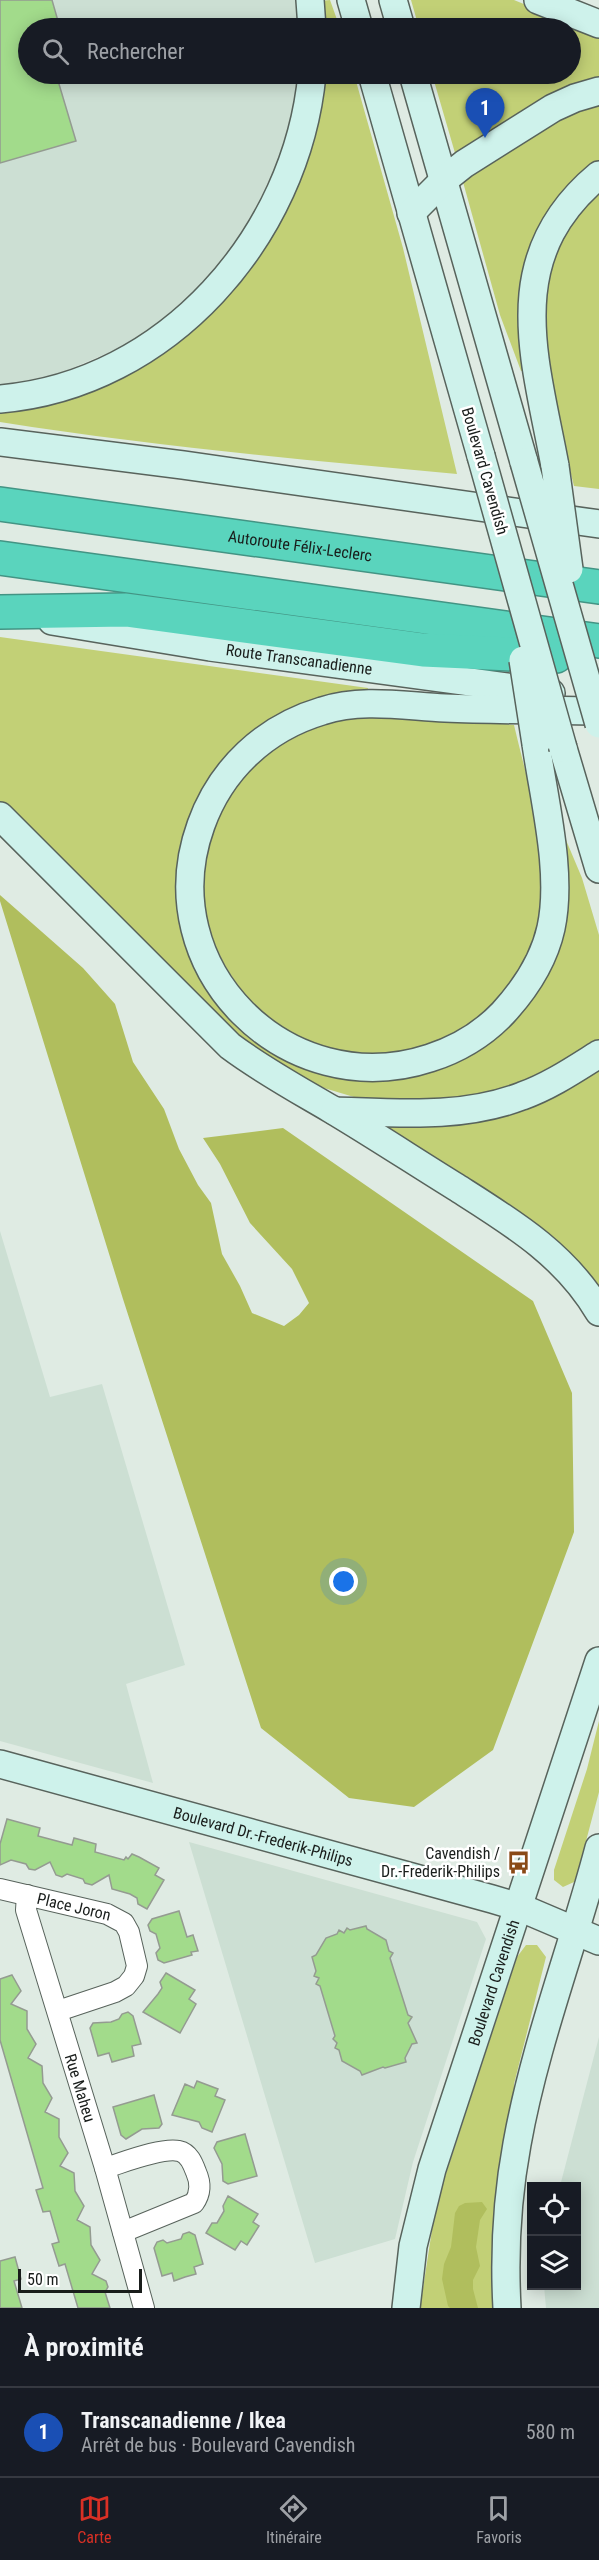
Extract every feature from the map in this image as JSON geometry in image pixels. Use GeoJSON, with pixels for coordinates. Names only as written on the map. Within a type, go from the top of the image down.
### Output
{"type":"FeatureCollection","features":[{"type":"Feature","properties":{"kind":"highway","name":"Autoroute Félix-Leclerc"},"geometry":{"type":"LineString","coordinates":[[0,504],[599,587]]}},
{"type":"Feature","properties":{"kind":"highway"},"geometry":{"type":"LineString","coordinates":[[0,558],[593,653]]}},
{"type":"Feature","properties":{"kind":"highway"},"geometry":{"type":"LineString","coordinates":[[442,566],[599,575]]}},
{"type":"Feature","properties":{"kind":"highway"},"geometry":{"type":"LineString","coordinates":[[0,613],[126,610],[423,650],[593,653]]}},
{"type":"Feature","properties":{"kind":"main road"},"geometry":{"type":"LineString","coordinates":[[310,0],[311,18]]}},
{"type":"Feature","properties":{"kind":"main road"},"geometry":{"type":"LineString","coordinates":[[351,0],[356,18]]}},
{"type":"Feature","properties":{"kind":"main road"},"geometry":{"type":"LineString","coordinates":[[393,0],[398,18]]}},
{"type":"Feature","properties":{"kind":"main road"},"geometry":{"type":"LineString","coordinates":[[538,0],[599,24]]}},
{"type":"Feature","properties":{"kind":"main road"},"geometry":{"type":"LineString","coordinates":[[0,399],[59,387],[111,367],[161,338],[201,305],[253,244],[279,197],[298,150],[309,104],[311,84]]}},
{"type":"Feature","properties":{"kind":"main road","name":"Boulevard Cavendish"},"geometry":{"type":"LineString","coordinates":[[375,84],[599,869]]}},
{"type":"Feature","properties":{"kind":"main road"},"geometry":{"type":"LineString","coordinates":[[416,84],[524,462],[593,653]]}},
{"type":"Feature","properties":{"kind":"main road"},"geometry":{"type":"LineString","coordinates":[[411,213],[444,180],[464,164],[553,108],[599,91]]}},
{"type":"Feature","properties":{"kind":"main road"},"geometry":{"type":"LineString","coordinates":[[599,175],[582,191],[558,223],[541,258],[531,298],[534,356],[593,653],[599,724]]}},
{"type":"Feature","properties":{"kind":"main road"},"geometry":{"type":"LineString","coordinates":[[0,442],[194,466],[599,524]]}},
{"type":"Feature","properties":{"kind":"main road"},"geometry":{"type":"LineString","coordinates":[[521,512],[599,507]]}},
{"type":"Feature","properties":{"kind":"main road"},"geometry":{"type":"LineString","coordinates":[[506,546],[536,744],[554,863],[554,905],[546,946],[536,966],[523,988],[495,1021],[478,1036],[439,1056],[392,1068],[346,1067],[304,1056],[267,1034],[236,1007],[213,975],[196,936],[192,914],[191,870],[199,831],[214,794],[243,757],[260,743],[298,719],[323,710],[363,703],[599,711]]}},
{"type":"Feature","properties":{"kind":"main road","name":"Route Transcanadienne"},"geometry":{"type":"LineString","coordinates":[[0,613],[210,647],[599,699]]}},
{"type":"Feature","properties":{"kind":"main road"},"geometry":{"type":"LineString","coordinates":[[0,816],[230,1046],[537,1240],[573,1276],[599,1312]]}},
{"type":"Feature","properties":{"kind":"main road"},"geometry":{"type":"LineString","coordinates":[[334,1111],[429,1114],[483,1107],[521,1097],[539,1089],[599,1054]]}},
{"type":"Feature","properties":{"kind":"main road","name":"Boulevard Cavendish"},"geometry":{"type":"LineString","coordinates":[[406,2308],[415,2238],[432,2169],[599,1661]]}},
{"type":"Feature","properties":{"kind":"main road","name":"Boulevard Dr.-Frederik-Philips"},"geometry":{"type":"LineString","coordinates":[[0,1764],[588,1927]]}},
{"type":"Feature","properties":{"kind":"main road","name":"Boulevard Dr.-Frederik-Philips"},"geometry":{"type":"LineString","coordinates":[[0,1779],[71,1798],[112,1795]]}},
{"type":"Feature","properties":{"kind":"main road"},"geometry":{"type":"LineString","coordinates":[[507,2308],[508,2220],[517,2142],[534,2072],[588,1927],[599,1848]]}},
{"type":"Feature","properties":{"kind":"street"},"geometry":{"type":"LineString","coordinates":[[0,1889],[27,1895]]}},
{"type":"Feature","properties":{"kind":"street","name":"Place Joron"},"geometry":{"type":"LineString","coordinates":[[27,1895],[107,1914],[124,1923],[129,1932],[137,1966],[134,1976],[126,1986],[115,1992],[58,2011]]}},
{"type":"Feature","properties":{"kind":"street","name":"Rue Maheu"},"geometry":{"type":"LineString","coordinates":[[27,1895],[26,1910],[105,2168],[144,2308]]}},
{"type":"Feature","properties":{"kind":"street"},"geometry":{"type":"LineString","coordinates":[[105,2168],[168,2151],[179,2151],[187,2155],[199,2177],[199,2196],[194,2203],[123,2232]]}},
{"type":"Feature","properties":{"kind":"shaded area"},"geometry":{"type":"Polygon","coordinates":[[[0,0],[298,0],[300,18],[18,18],[18,84],[298,84],[286,147],[251,223],[206,282],[171,314],[129,344],[58,374],[0,386],[0,0]]]}},
{"type":"Feature","properties":{"kind":"shaded area"},"geometry":{"type":"Polygon","coordinates":[[[0,1231],[50,1397],[102,1384],[185,1665],[126,1684],[153,1783],[0,1741],[0,1231]]]}},
{"type":"Feature","properties":{"kind":"shaded area"},"geometry":{"type":"Polygon","coordinates":[[[189,1842],[477,1922],[486,1939],[413,2162],[395,2239],[315,2263],[189,1842]]]}},
{"type":"Feature","properties":{"kind":"shaded area"},"geometry":{"type":"Polygon","coordinates":[[[599,2037],[599,2308],[546,2308],[544,2290],[581,2290],[581,2182],[561,2182],[599,2037]]]}},
{"type":"Feature","properties":{"kind":"green space"},"geometry":{"type":"Polygon","coordinates":[[[330,0],[336,18],[322,18],[320,1],[330,0]]]}},
{"type":"Feature","properties":{"kind":"green space"},"geometry":{"type":"Polygon","coordinates":[[[411,0],[514,0],[558,18],[416,18],[411,0]]]}},
{"type":"Feature","properties":{"kind":"green space"},"geometry":{"type":"Polygon","coordinates":[[[581,28],[599,35],[599,78],[455,153],[435,84],[581,84],[581,28]]]}},
{"type":"Feature","properties":{"kind":"green space"},"geometry":{"type":"Polygon","coordinates":[[[317,84],[357,84],[403,248],[457,474],[285,458],[0,422],[0,408],[216,302],[317,84]]]}},
{"type":"Feature","properties":{"kind":"green space"},"geometry":{"type":"Polygon","coordinates":[[[599,100],[599,164],[560,203],[527,370],[521,371],[500,315],[463,182],[465,178],[543,123],[599,100]]]}},
{"type":"Feature","properties":{"kind":"green space"},"geometry":{"type":"Polygon","coordinates":[[[599,191],[599,489],[574,486],[552,395],[544,332],[545,301],[550,271],[561,242],[573,222],[599,191]]]}},
{"type":"Feature","properties":{"kind":"green space"},"geometry":{"type":"Polygon","coordinates":[[[0,637],[368,688],[367,694],[331,699],[197,811],[206,977],[354,1076],[514,1015],[561,840],[566,840],[582,878],[599,935],[599,1043],[541,1077],[451,1103],[364,1100],[324,1088],[290,1073],[254,1052],[143,946],[0,803],[0,637]]]}},
{"type":"Feature","properties":{"kind":"green space"},"geometry":{"type":"Polygon","coordinates":[[[350,716],[476,720],[514,725],[541,844],[543,892],[541,916],[528,956],[517,976],[489,1011],[472,1025],[434,1045],[403,1052],[360,1053],[322,1047],[291,1032],[263,1012],[240,987],[222,959],[210,928],[204,895],[205,861],[214,827],[242,778],[273,750],[302,731],[350,716]]]}},
{"type":"Feature","properties":{"kind":"green space"},"geometry":{"type":"Polygon","coordinates":[[[0,895],[83,968],[115,1004],[133,1062],[164,1109],[179,1149],[198,1185],[211,1203],[222,1254],[252,1313],[284,1326],[299,1315],[309,1303],[292,1269],[250,1223],[220,1164],[203,1138],[283,1128],[533,1301],[572,1393],[574,1532],[493,1750],[414,1807],[349,1798],[261,1728],[123,1299],[0,895]]]}},
{"type":"Feature","properties":{"kind":"green space"},"geometry":{"type":"Polygon","coordinates":[[[599,1069],[599,1295],[382,1130],[386,1125],[599,1069]]]}},
{"type":"Feature","properties":{"kind":"green space"},"geometry":{"type":"Polygon","coordinates":[[[599,1721],[599,1792],[577,1875],[574,1882],[563,1887],[554,1880],[554,1870],[587,1769],[599,1721]]]}},
{"type":"Feature","properties":{"kind":"green space"},"geometry":{"type":"Polygon","coordinates":[[[526,1945],[537,1945],[546,1957],[514,2084],[514,2116],[498,2308],[420,2308],[436,2204],[517,1957],[526,1945]]]}},
{"type":"Feature","properties":{"kind":"green space"},"geometry":{"type":"Polygon","coordinates":[[[482,2202],[487,2209],[480,2220],[476,2247],[480,2266],[473,2280],[478,2308],[450,2308],[442,2279],[444,2264],[451,2247],[455,2213],[459,2206],[465,2203],[482,2202]]]}},
{"type":"Feature","properties":{"kind":"building"},"geometry":{"type":"Polygon","coordinates":[[[0,0],[52,0],[57,18],[18,18],[18,84],[59,84],[76,141],[0,163],[0,0]]]}},
{"type":"Feature","properties":{"kind":"building"},"geometry":{"type":"Polygon","coordinates":[[[7,1819],[40,1828],[38,1836],[72,1845],[74,1838],[96,1844],[95,1852],[124,1860],[132,1854],[159,1868],[155,1875],[164,1880],[147,1909],[138,1904],[137,1898],[130,1894],[112,1889],[109,1875],[92,1885],[85,1883],[83,1879],[67,1874],[62,1877],[56,1875],[50,1862],[35,1870],[29,1869],[26,1864],[11,1860],[0,1865],[0,1844],[7,1819]]]}},
{"type":"Feature","properties":{"kind":"building"},"geometry":{"type":"Polygon","coordinates":[[[179,1911],[187,1937],[193,1935],[198,1951],[164,1963],[158,1960],[156,1953],[160,1948],[156,1934],[150,1931],[148,1925],[152,1919],[179,1911]]]}},
{"type":"Feature","properties":{"kind":"building"},"geometry":{"type":"Polygon","coordinates":[[[366,1926],[367,1929],[386,1940],[389,1951],[393,1953],[390,1958],[408,2015],[412,2017],[408,2023],[417,2043],[412,2044],[405,2058],[406,2062],[362,2075],[360,2071],[342,2061],[339,2050],[335,2048],[337,2043],[333,2039],[335,2036],[320,1986],[316,1984],[319,1978],[314,1976],[316,1971],[312,1957],[316,1955],[326,1938],[337,1934],[339,1930],[344,1933],[347,1928],[350,1930],[366,1926]]]}},
{"type":"Feature","properties":{"kind":"building"},"geometry":{"type":"Polygon","coordinates":[[[166,1973],[195,1990],[189,1999],[196,2004],[180,2033],[143,2012],[162,1988],[160,1982],[166,1973]]]}},
{"type":"Feature","properties":{"kind":"building"},"geometry":{"type":"Polygon","coordinates":[[[12,1975],[21,1991],[11,2004],[27,2011],[27,2029],[36,2044],[28,2058],[42,2066],[43,2083],[52,2098],[45,2112],[59,2119],[59,2137],[68,2153],[60,2166],[74,2173],[75,2191],[84,2206],[77,2220],[90,2227],[91,2245],[100,2260],[92,2274],[106,2281],[108,2287],[105,2292],[110,2308],[78,2308],[65,2264],[59,2266],[52,2244],[59,2242],[50,2211],[43,2212],[36,2190],[43,2188],[0,2040],[0,1979],[12,1975]]]}},
{"type":"Feature","properties":{"kind":"building"},"geometry":{"type":"Polygon","coordinates":[[[128,2012],[133,2016],[141,2044],[132,2046],[134,2056],[112,2062],[109,2053],[98,2056],[90,2028],[93,2023],[111,2022],[128,2012]]]}},
{"type":"Feature","properties":{"kind":"building"},"geometry":{"type":"Polygon","coordinates":[[[197,2081],[218,2089],[215,2096],[225,2100],[212,2132],[202,2128],[199,2122],[172,2115],[185,2084],[194,2088],[197,2081]]]}},
{"type":"Feature","properties":{"kind":"building"},"geometry":{"type":"Polygon","coordinates":[[[154,2095],[162,2124],[159,2128],[142,2129],[126,2139],[121,2135],[113,2107],[154,2095]]]}},
{"type":"Feature","properties":{"kind":"building"},"geometry":{"type":"Polygon","coordinates":[[[245,2134],[257,2176],[228,2184],[223,2181],[222,2164],[214,2148],[217,2142],[245,2134]]]}},
{"type":"Feature","properties":{"kind":"building"},"geometry":{"type":"Polygon","coordinates":[[[228,2196],[258,2214],[253,2222],[259,2226],[247,2245],[241,2241],[235,2250],[206,2233],[212,2223],[217,2223],[224,2211],[223,2206],[228,2196]]]}},
{"type":"Feature","properties":{"kind":"building"},"geometry":{"type":"Polygon","coordinates":[[[189,2232],[195,2235],[203,2264],[194,2267],[196,2274],[174,2281],[172,2273],[162,2276],[154,2248],[157,2242],[163,2240],[167,2243],[181,2239],[183,2234],[189,2232]]]}},
{"type":"Feature","properties":{"kind":"building"},"geometry":{"type":"Polygon","coordinates":[[[15,2257],[21,2279],[14,2281],[22,2308],[0,2308],[0,2261],[15,2257]]]}},
{"type":"Feature","properties":{"kind":"place","name":"Transcanadienne / Ikea"},"geometry":{"type":"Point","coordinates":[485,138]}},
{"type":"Feature","properties":{"kind":"place","name":"Cavendish / Dr.-Frederik-Philips"},"geometry":{"type":"Point","coordinates":[518,1862]}}]}
